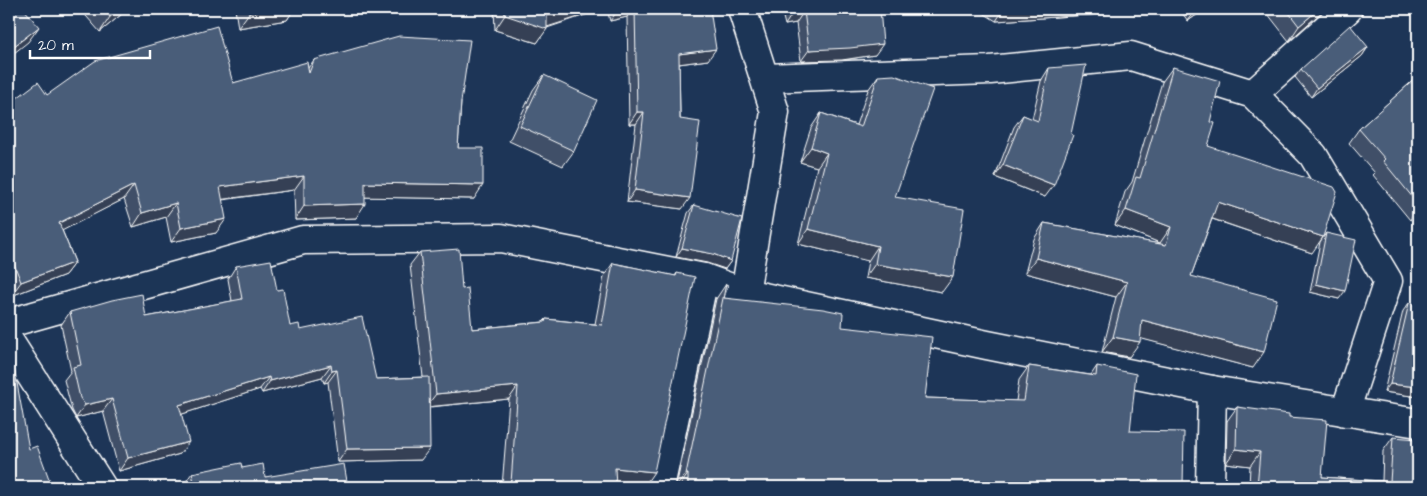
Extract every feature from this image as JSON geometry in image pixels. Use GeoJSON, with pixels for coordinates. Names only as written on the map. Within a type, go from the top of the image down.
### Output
{"type":"FeatureCollection","features":[{"type":"Feature","properties":{"kind":"street"},"geometry":{"type":"LineString","coordinates":[[742,9],[775,112],[745,293]]}},
{"type":"Feature","properties":{"kind":"street"},"geometry":{"type":"LineString","coordinates":[[1253,94],[1348,9]]}},
{"type":"Feature","properties":{"kind":"street"},"geometry":{"type":"LineString","coordinates":[[765,78],[990,70],[1131,56],[1253,94],[1313,155],[1388,281],[1345,412]]}},
{"type":"Feature","properties":{"kind":"street"},"geometry":{"type":"LineString","coordinates":[[9,322],[303,240],[501,238],[704,278],[745,293],[987,345],[1212,390],[1418,423]]}},
{"type":"Feature","properties":{"kind":"street"},"geometry":{"type":"LineString","coordinates":[[660,487],[704,278]]}},
{"type":"Feature","properties":{"kind":"street"},"geometry":{"type":"LineString","coordinates":[[9,341],[102,487]]}},
{"type":"Feature","properties":{"kind":"street"},"geometry":{"type":"LineString","coordinates":[[1210,487],[1212,390]]}},
{"type":"Feature","properties":{"kind":"building"},"geometry":{"type":"Polygon","coordinates":[[[9,9],[24,9],[39,27],[9,50],[9,9]]]}},
{"type":"Feature","properties":{"kind":"building"},"geometry":{"type":"Polygon","coordinates":[[[103,9],[120,9],[110,17],[103,9]]]}},
{"type":"Feature","properties":{"kind":"building"},"geometry":{"type":"Polygon","coordinates":[[[248,9],[273,9],[249,13],[248,9]]]}},
{"type":"Feature","properties":{"kind":"building"},"geometry":{"type":"Polygon","coordinates":[[[504,9],[571,9],[547,16],[547,29],[505,15],[504,9]]]}},
{"type":"Feature","properties":{"kind":"building"},"geometry":{"type":"Polygon","coordinates":[[[635,9],[710,9],[716,49],[679,54],[680,119],[700,122],[690,198],[635,190],[644,112],[637,112],[635,9]]]}},
{"type":"Feature","properties":{"kind":"building"},"geometry":{"type":"Polygon","coordinates":[[[791,9],[880,9],[883,44],[809,50],[804,11],[792,14],[791,9]]]}},
{"type":"Feature","properties":{"kind":"building"},"geometry":{"type":"Polygon","coordinates":[[[1286,9],[1319,9],[1299,26],[1286,9]]]}},
{"type":"Feature","properties":{"kind":"building"},"geometry":{"type":"Polygon","coordinates":[[[1350,25],[1368,47],[1317,88],[1301,69],[1350,25]]]}},
{"type":"Feature","properties":{"kind":"building"},"geometry":{"type":"Polygon","coordinates":[[[217,26],[233,83],[307,62],[309,73],[314,60],[399,36],[470,40],[461,102],[458,148],[483,148],[483,185],[365,183],[365,204],[304,206],[304,176],[220,187],[226,219],[181,228],[176,203],[142,213],[134,185],[59,223],[75,262],[21,282],[9,251],[9,104],[38,82],[47,95],[95,61],[217,26]]]}},
{"type":"Feature","properties":{"kind":"building"},"geometry":{"type":"Polygon","coordinates":[[[1086,65],[1071,134],[1073,135],[1054,185],[1003,165],[1023,115],[1038,121],[1049,68],[1086,65]]]}},
{"type":"Feature","properties":{"kind":"building"},"geometry":{"type":"Polygon","coordinates":[[[1173,67],[1220,81],[1210,122],[1215,123],[1208,146],[1334,187],[1337,192],[1323,237],[1218,202],[1191,276],[1277,299],[1264,352],[1142,320],[1140,342],[1113,337],[1127,282],[1036,258],[1044,223],[1166,245],[1171,227],[1126,210],[1136,177],[1140,178],[1173,67]]]}},
{"type":"Feature","properties":{"kind":"building"},"geometry":{"type":"Polygon","coordinates":[[[544,75],[597,100],[574,151],[520,126],[544,75]]]}},
{"type":"Feature","properties":{"kind":"building"},"geometry":{"type":"Polygon","coordinates":[[[894,75],[933,89],[895,197],[964,209],[953,277],[875,264],[878,246],[808,229],[827,153],[811,147],[821,113],[861,127],[878,76],[894,75]]]}},
{"type":"Feature","properties":{"kind":"building"},"geometry":{"type":"Polygon","coordinates":[[[1418,76],[1418,204],[1383,161],[1385,159],[1359,129],[1418,76]]]}},
{"type":"Feature","properties":{"kind":"building"},"geometry":{"type":"Polygon","coordinates":[[[694,205],[742,219],[731,261],[713,254],[682,248],[694,205]]]}},
{"type":"Feature","properties":{"kind":"building"},"geometry":{"type":"Polygon","coordinates":[[[1326,233],[1356,240],[1345,291],[1316,284],[1326,233]]]}},
{"type":"Feature","properties":{"kind":"building"},"geometry":{"type":"Polygon","coordinates":[[[459,249],[462,289],[468,288],[472,329],[545,322],[546,319],[602,325],[613,263],[676,276],[677,273],[695,277],[654,472],[615,468],[616,487],[559,487],[511,483],[518,386],[436,394],[420,252],[459,249]]]}},
{"type":"Feature","properties":{"kind":"building"},"geometry":{"type":"Polygon","coordinates":[[[271,260],[277,290],[283,289],[290,326],[299,324],[300,330],[362,317],[376,379],[429,377],[430,448],[347,449],[337,370],[332,371],[331,365],[270,381],[269,377],[179,405],[189,442],[128,458],[112,399],[85,405],[80,398],[73,367],[81,365],[70,312],[142,294],[146,317],[242,299],[236,266],[271,260]]]}},
{"type":"Feature","properties":{"kind":"building"},"geometry":{"type":"Polygon","coordinates":[[[726,284],[728,285],[724,298],[823,309],[843,313],[842,327],[932,337],[925,398],[1024,401],[1029,366],[1096,376],[1097,366],[1136,374],[1130,431],[1184,432],[1183,486],[688,486],[688,474],[686,474],[726,284]]]}},
{"type":"Feature","properties":{"kind":"building"},"geometry":{"type":"Polygon","coordinates":[[[1409,303],[1418,305],[1418,387],[1390,384],[1409,303]]]}},
{"type":"Feature","properties":{"kind":"building"},"geometry":{"type":"Polygon","coordinates":[[[9,345],[29,449],[37,446],[52,487],[9,487],[9,345]]]}},
{"type":"Feature","properties":{"kind":"building"},"geometry":{"type":"Polygon","coordinates":[[[1237,407],[1289,414],[1289,417],[1327,420],[1322,477],[1390,482],[1393,437],[1418,439],[1418,487],[1257,487],[1260,452],[1236,449],[1237,407]]]}},
{"type":"Feature","properties":{"kind":"building"},"geometry":{"type":"Polygon","coordinates":[[[241,463],[242,468],[263,464],[265,477],[344,464],[348,487],[195,487],[192,473],[241,463]]]}}]}
